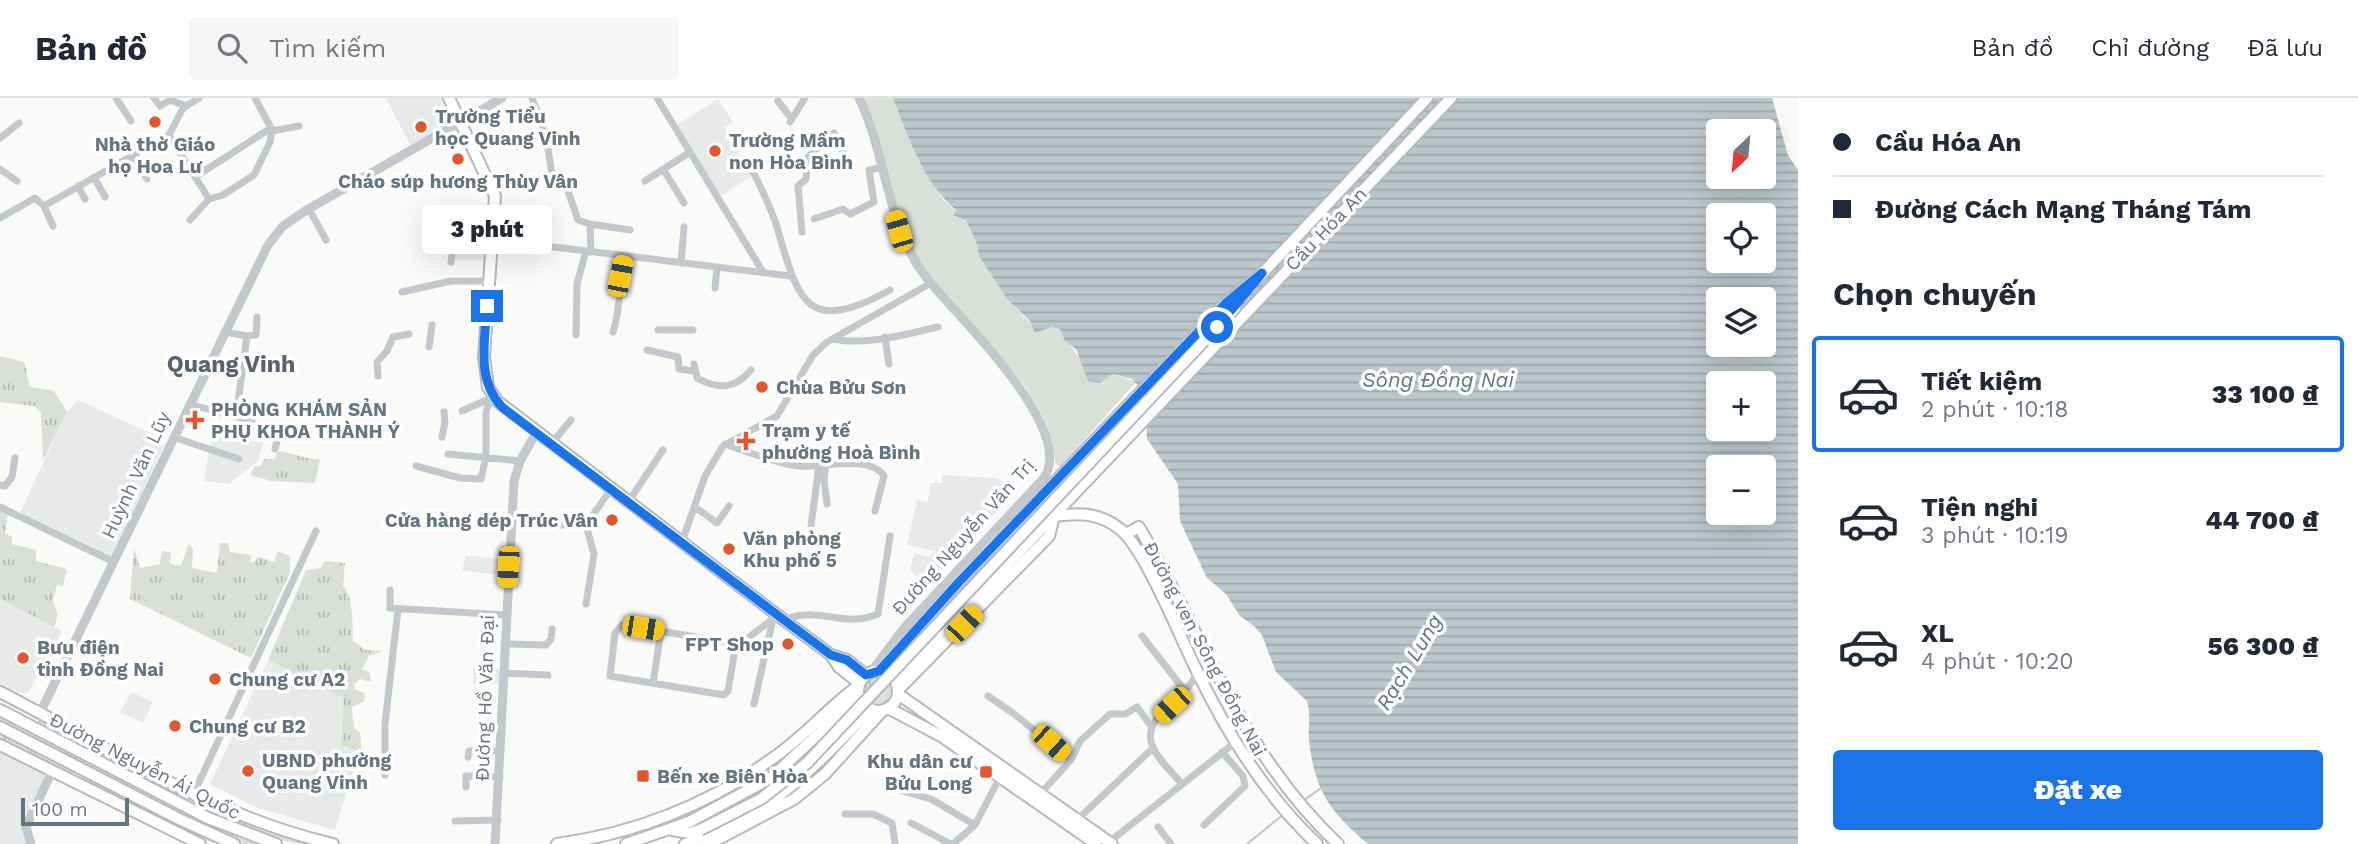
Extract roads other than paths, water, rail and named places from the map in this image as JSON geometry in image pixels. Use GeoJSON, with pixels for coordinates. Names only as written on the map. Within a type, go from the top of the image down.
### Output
{"type":"FeatureCollection","features":[{"type":"Feature","properties":{"kind":"main road"},"geometry":{"type":"LineString","coordinates":[[449,98],[494,191],[484,368],[490,396],[778,618],[831,655],[847,660],[866,680],[881,709],[941,736],[1096,844]]}},
{"type":"Feature","properties":{"kind":"main road","name":"Cầu Hóa An"},"geometry":{"type":"LineString","coordinates":[[692,839],[761,799],[807,763],[874,688],[1226,318],[1262,273],[1427,98]]}},
{"type":"Feature","properties":{"kind":"main road","name":"Cầu Hóa An"},"geometry":{"type":"LineString","coordinates":[[1055,515],[1451,98]]}},
{"type":"Feature","properties":{"kind":"main road","name":"Cầu Hóa An"},"geometry":{"type":"LineString","coordinates":[[922,624],[1226,303],[1262,273]]}},
{"type":"Feature","properties":{"kind":"main road"},"geometry":{"type":"LineString","coordinates":[[709,844],[794,799],[825,774],[937,638],[1055,515],[1090,514],[1100,517],[1126,534],[1151,575],[1218,713],[1278,803],[1317,844]]}},
{"type":"Feature","properties":{"kind":"main road"},"geometry":{"type":"LineString","coordinates":[[897,689],[1049,536],[1055,515]]}},
{"type":"Feature","properties":{"kind":"main road","name":"Đường ven Sông Đồng Nai"},"geometry":{"type":"LineString","coordinates":[[1126,534],[1139,527],[1173,587],[1232,708],[1270,769],[1338,844]]}},
{"type":"Feature","properties":{"kind":"main road"},"geometry":{"type":"LineString","coordinates":[[618,831],[626,844],[667,830],[690,822],[771,778],[901,640],[922,624],[937,638]]}},
{"type":"Feature","properties":{"kind":"main road"},"geometry":{"type":"LineString","coordinates":[[866,680],[897,689],[1111,843]]}},
{"type":"Feature","properties":{"kind":"main road"},"geometry":{"type":"LineString","coordinates":[[557,844],[618,831],[685,810],[736,783],[775,757],[866,680]]}},
{"type":"Feature","properties":{"kind":"main road","name":"Đường Nguyễn Ái Quốc"},"geometry":{"type":"LineString","coordinates":[[0,692],[193,795],[263,824],[333,844]]}},
{"type":"Feature","properties":{"kind":"main road"},"geometry":{"type":"LineString","coordinates":[[677,844],[725,827],[782,794],[881,709]]}},
{"type":"Feature","properties":{"kind":"main road","name":"Đường Nguyễn Ái Quốc"},"geometry":{"type":"LineString","coordinates":[[0,710],[208,818],[276,844]]}},
{"type":"Feature","properties":{"kind":"main road"},"geometry":{"type":"LineString","coordinates":[[33,727],[40,713]]}},
{"type":"Feature","properties":{"kind":"main road","name":"Đường Nguyễn Ái Quốc"},"geometry":{"type":"LineString","coordinates":[[0,727],[179,820],[234,844]]}},
{"type":"Feature","properties":{"kind":"main road"},"geometry":{"type":"LineString","coordinates":[[0,744],[200,844]]}},
{"type":"Feature","properties":{"kind":"main road"},"geometry":{"type":"LineString","coordinates":[[111,768],[118,755]]}},
{"type":"Feature","properties":{"kind":"main road"},"geometry":{"type":"LineString","coordinates":[[667,830],[692,839]]}},
{"type":"Feature","properties":{"kind":"street"},"geometry":{"type":"LineString","coordinates":[[116,98],[131,121]]}},
{"type":"Feature","properties":{"kind":"street"},"geometry":{"type":"LineString","coordinates":[[154,98],[160,106],[170,100],[186,106]]}},
{"type":"Feature","properties":{"kind":"street"},"geometry":{"type":"LineString","coordinates":[[44,206],[169,135],[186,106],[199,98]]}},
{"type":"Feature","properties":{"kind":"street"},"geometry":{"type":"LineString","coordinates":[[255,98],[272,129]]}},
{"type":"Feature","properties":{"kind":"street","name":"Huỳnh Văn Lũy"},"geometry":{"type":"LineString","coordinates":[[40,713],[224,332],[264,252],[283,226],[502,98]]}},
{"type":"Feature","properties":{"kind":"street"},"geometry":{"type":"LineString","coordinates":[[532,98],[546,136],[554,187]]}},
{"type":"Feature","properties":{"kind":"street"},"geometry":{"type":"LineString","coordinates":[[657,98],[763,272]]}},
{"type":"Feature","properties":{"kind":"street"},"geometry":{"type":"LineString","coordinates":[[778,101],[790,120],[805,98]]}},
{"type":"Feature","properties":{"kind":"street","name":"Đường Nguyễn Văn Trị"},"geometry":{"type":"LineString","coordinates":[[859,98],[872,127],[899,231],[911,256],[930,283],[1004,367],[1039,420],[1051,464],[1043,480],[901,640]]}},
{"type":"Feature","properties":{"kind":"street"},"geometry":{"type":"LineString","coordinates":[[0,138],[19,123]]}},
{"type":"Feature","properties":{"kind":"street"},"geometry":{"type":"LineString","coordinates":[[195,177],[272,129],[299,126]]}},
{"type":"Feature","properties":{"kind":"street"},"geometry":{"type":"LineString","coordinates":[[190,220],[209,199],[223,195],[254,174],[272,129]]}},
{"type":"Feature","properties":{"kind":"street"},"geometry":{"type":"LineString","coordinates":[[802,232],[798,186],[806,179],[808,157],[833,133],[847,158]]}},
{"type":"Feature","properties":{"kind":"street"},"geometry":{"type":"LineString","coordinates":[[169,135],[209,199]]}},
{"type":"Feature","properties":{"kind":"street"},"geometry":{"type":"LineString","coordinates":[[645,181],[690,152]]}},
{"type":"Feature","properties":{"kind":"street"},"geometry":{"type":"LineString","coordinates":[[133,155],[147,179]]}},
{"type":"Feature","properties":{"kind":"street"},"geometry":{"type":"LineString","coordinates":[[747,160],[769,204],[790,276],[803,298],[827,310],[859,306],[890,290]]}},
{"type":"Feature","properties":{"kind":"street"},"geometry":{"type":"LineString","coordinates":[[814,219],[843,209],[850,214],[874,202],[869,170],[883,167]]}},
{"type":"Feature","properties":{"kind":"street"},"geometry":{"type":"LineString","coordinates":[[0,169],[17,181]]}},
{"type":"Feature","properties":{"kind":"street"},"geometry":{"type":"LineString","coordinates":[[663,169],[684,203]]}},
{"type":"Feature","properties":{"kind":"street"},"geometry":{"type":"LineString","coordinates":[[94,177],[105,197]]}},
{"type":"Feature","properties":{"kind":"street"},"geometry":{"type":"LineString","coordinates":[[566,185],[578,220],[630,230]]}},
{"type":"Feature","properties":{"kind":"street"},"geometry":{"type":"LineString","coordinates":[[78,186],[85,199]]}},
{"type":"Feature","properties":{"kind":"street"},"geometry":{"type":"LineString","coordinates":[[0,218],[35,198],[44,206],[53,226]]}},
{"type":"Feature","properties":{"kind":"street"},"geometry":{"type":"LineString","coordinates":[[309,209],[326,240]]}},
{"type":"Feature","properties":{"kind":"street"},"geometry":{"type":"LineString","coordinates":[[576,335],[577,284],[588,251],[590,223]]}},
{"type":"Feature","properties":{"kind":"street"},"geometry":{"type":"LineString","coordinates":[[681,263],[684,227]]}},
{"type":"Feature","properties":{"kind":"street"},"geometry":{"type":"LineString","coordinates":[[451,262],[454,228]]}},
{"type":"Feature","properties":{"kind":"street"},"geometry":{"type":"LineString","coordinates":[[493,234],[588,251],[790,276]]}},
{"type":"Feature","properties":{"kind":"street"},"geometry":{"type":"LineString","coordinates":[[613,332],[621,306],[620,276],[624,256]]}},
{"type":"Feature","properties":{"kind":"street"},"geometry":{"type":"LineString","coordinates":[[715,288],[717,268]]}},
{"type":"Feature","properties":{"kind":"street"},"geometry":{"type":"LineString","coordinates":[[402,292],[459,280],[488,281]]}},
{"type":"Feature","properties":{"kind":"street"},"geometry":{"type":"LineString","coordinates":[[682,542],[710,465],[725,444],[777,416],[813,355],[832,339],[930,283]]}},
{"type":"Feature","properties":{"kind":"street"},"geometry":{"type":"LineString","coordinates":[[224,332],[256,335],[257,317]]}},
{"type":"Feature","properties":{"kind":"street"},"geometry":{"type":"LineString","coordinates":[[429,347],[432,325]]}},
{"type":"Feature","properties":{"kind":"street"},"geometry":{"type":"LineString","coordinates":[[832,339],[850,342],[938,327]]}},
{"type":"Feature","properties":{"kind":"street"},"geometry":{"type":"LineString","coordinates":[[658,330],[693,330]]}},
{"type":"Feature","properties":{"kind":"street"},"geometry":{"type":"LineString","coordinates":[[378,376],[377,362],[386,354],[393,337],[409,334]]}},
{"type":"Feature","properties":{"kind":"street"},"geometry":{"type":"LineString","coordinates":[[236,417],[247,336]]}},
{"type":"Feature","properties":{"kind":"street"},"geometry":{"type":"LineString","coordinates":[[885,337],[889,364]]}},
{"type":"Feature","properties":{"kind":"street"},"geometry":{"type":"LineString","coordinates":[[648,350],[678,357],[679,369],[694,367],[701,380],[724,387],[738,382],[751,370]]}},
{"type":"Feature","properties":{"kind":"street"},"geometry":{"type":"LineString","coordinates":[[462,411],[477,407],[482,400],[490,396]]}},
{"type":"Feature","properties":{"kind":"street"},"geometry":{"type":"LineString","coordinates":[[416,466],[460,478],[481,479],[485,457],[484,427],[490,396]]}},
{"type":"Feature","properties":{"kind":"street"},"geometry":{"type":"LineString","coordinates":[[189,404],[252,421],[254,404]]}},
{"type":"Feature","properties":{"kind":"street"},"geometry":{"type":"LineString","coordinates":[[442,438],[444,412]]}},
{"type":"Feature","properties":{"kind":"street"},"geometry":{"type":"LineString","coordinates":[[551,444],[570,419]]}},
{"type":"Feature","properties":{"kind":"street"},"geometry":{"type":"LineString","coordinates":[[275,449],[281,425]]}},
{"type":"Feature","properties":{"kind":"street","name":"Đường Hồ Văn Đại"},"geometry":{"type":"LineString","coordinates":[[495,844],[514,481],[520,461],[536,433]]}},
{"type":"Feature","properties":{"kind":"street"},"geometry":{"type":"LineString","coordinates":[[173,437],[239,459]]}},
{"type":"Feature","properties":{"kind":"street"},"geometry":{"type":"LineString","coordinates":[[725,444],[794,466],[853,464],[882,472],[875,511]]}},
{"type":"Feature","properties":{"kind":"street"},"geometry":{"type":"LineString","coordinates":[[629,502],[663,450]]}},
{"type":"Feature","properties":{"kind":"street"},"geometry":{"type":"LineString","coordinates":[[449,454],[520,461]]}},
{"type":"Feature","properties":{"kind":"street"},"geometry":{"type":"LineString","coordinates":[[0,485],[5,486],[12,478],[15,458]]}},
{"type":"Feature","properties":{"kind":"street"},"geometry":{"type":"LineString","coordinates":[[823,465],[827,504]]}},
{"type":"Feature","properties":{"kind":"street"},"geometry":{"type":"LineString","coordinates":[[811,526],[823,465]]}},
{"type":"Feature","properties":{"kind":"street"},"geometry":{"type":"LineString","coordinates":[[586,525],[611,489]]}},
{"type":"Feature","properties":{"kind":"street"},"geometry":{"type":"LineString","coordinates":[[695,507],[718,523],[729,506]]}},
{"type":"Feature","properties":{"kind":"street"},"geometry":{"type":"LineString","coordinates":[[0,507],[114,562]]}},
{"type":"Feature","properties":{"kind":"street"},"geometry":{"type":"LineString","coordinates":[[552,525],[586,525]]}},
{"type":"Feature","properties":{"kind":"street"},"geometry":{"type":"LineString","coordinates":[[586,525],[594,554],[586,604]]}},
{"type":"Feature","properties":{"kind":"street"},"geometry":{"type":"LineString","coordinates":[[193,795],[316,531]]}},
{"type":"Feature","properties":{"kind":"street"},"geometry":{"type":"LineString","coordinates":[[736,643],[726,693],[610,676],[615,633],[619,626],[744,643],[778,618],[813,613],[848,621],[878,614],[890,536]]}},
{"type":"Feature","properties":{"kind":"street"},"geometry":{"type":"LineString","coordinates":[[390,590],[389,608],[505,615]]}},
{"type":"Feature","properties":{"kind":"street"},"geometry":{"type":"LineString","coordinates":[[385,775],[385,724],[398,609]]}},
{"type":"Feature","properties":{"kind":"street"},"geometry":{"type":"LineString","coordinates":[[754,704],[778,618]]}},
{"type":"Feature","properties":{"kind":"street"},"geometry":{"type":"LineString","coordinates":[[504,644],[546,645],[551,639],[552,629]]}},
{"type":"Feature","properties":{"kind":"street"},"geometry":{"type":"LineString","coordinates":[[1151,726],[1185,691],[1197,671],[1196,659],[1181,630]]}},
{"type":"Feature","properties":{"kind":"street"},"geometry":{"type":"LineString","coordinates":[[653,684],[661,631]]}},
{"type":"Feature","properties":{"kind":"street"},"geometry":{"type":"LineString","coordinates":[[1142,636],[1185,691]]}},
{"type":"Feature","properties":{"kind":"street"},"geometry":{"type":"LineString","coordinates":[[503,673],[548,675]]}},
{"type":"Feature","properties":{"kind":"street"},"geometry":{"type":"LineString","coordinates":[[988,696],[1071,760]]}},
{"type":"Feature","properties":{"kind":"street"},"geometry":{"type":"LineString","coordinates":[[1040,794],[1071,760],[1080,741],[1110,714],[1125,714],[1137,707],[1151,726],[1153,748],[1182,784]]}},
{"type":"Feature","properties":{"kind":"street"},"geometry":{"type":"LineString","coordinates":[[1111,843],[1233,745],[1234,741],[1218,713]]}},
{"type":"Feature","properties":{"kind":"street"},"geometry":{"type":"LineString","coordinates":[[1077,820],[1153,748]]}},
{"type":"Feature","properties":{"kind":"street"},"geometry":{"type":"LineString","coordinates":[[468,757],[469,751],[501,751]]}},
{"type":"Feature","properties":{"kind":"street"},"geometry":{"type":"LineString","coordinates":[[1204,825],[1245,786],[1243,776],[1222,752]]}},
{"type":"Feature","properties":{"kind":"street"},"geometry":{"type":"LineString","coordinates":[[31,844],[26,827],[52,771]]}},
{"type":"Feature","properties":{"kind":"street"},"geometry":{"type":"LineString","coordinates":[[466,787],[466,776],[500,777]]}},
{"type":"Feature","properties":{"kind":"street"},"geometry":{"type":"LineString","coordinates":[[911,823],[952,844],[975,825],[1000,777]]}},
{"type":"Feature","properties":{"kind":"street"},"geometry":{"type":"LineString","coordinates":[[902,792],[931,799],[975,825]]}},
{"type":"Feature","properties":{"kind":"street"},"geometry":{"type":"LineString","coordinates":[[845,814],[873,814],[892,823],[895,844]]}},
{"type":"Feature","properties":{"kind":"street"},"geometry":{"type":"LineString","coordinates":[[454,821],[498,820]]}},
{"type":"Feature","properties":{"kind":"street"},"geometry":{"type":"LineString","coordinates":[[1158,827],[1171,844]]}},
{"type":"Feature","properties":{"kind":"water","name":"Sông Đồng Nai"},"geometry":{"type":"Polygon","coordinates":[[[893,98],[1772,98],[1788,155],[1798,170],[1798,844],[1368,844],[1343,821],[1326,799],[1320,786],[1311,757],[1307,701],[1276,672],[1262,635],[1240,616],[1226,594],[1207,578],[1180,521],[1178,484],[1147,439],[1146,409],[1140,388],[1132,379],[1113,374],[1099,383],[1088,381],[1076,349],[1065,341],[1060,329],[1052,327],[1035,333],[1030,321],[1007,299],[979,256],[977,244],[966,220],[953,215],[956,210],[934,186],[911,144],[893,98]]]}},
{"type":"Feature","properties":{"kind":"waterway","name":"Rạch Lung"},"geometry":{"type":"LineString","coordinates":[[1303,801],[1321,788]]}},
{"type":"Feature","properties":{"kind":"waterway","name":"Rạch Lung"},"geometry":{"type":"LineString","coordinates":[[1247,844],[1284,814]]}},
{"type":"Feature","properties":{"kind":"place","name":"Nhà thờ Giáo họ Hoa Lư"},"geometry":{"type":"Point","coordinates":[155,122]}},
{"type":"Feature","properties":{"kind":"place","name":"Trường Tiểu học Quang Vinh"},"geometry":{"type":"Point","coordinates":[421,127]}},
{"type":"Feature","properties":{"kind":"place","name":"Trường Mầm non Hòa Bình"},"geometry":{"type":"Point","coordinates":[715,151]}},
{"type":"Feature","properties":{"kind":"place","name":"Cháo súp hương Thùy Vân"},"geometry":{"type":"Point","coordinates":[458,159]}},
{"type":"Feature","properties":{"kind":"place","name":"Chùa Bửu Sơn"},"geometry":{"type":"Point","coordinates":[762,387]}},
{"type":"Feature","properties":{"kind":"place","name":"PHÒNG KHÁM SẢN PHỤ KHOA THÀNH Ý"},"geometry":{"type":"Point","coordinates":[195,420]}},
{"type":"Feature","properties":{"kind":"place","name":"Trạm y tế phường Hoà Bình"},"geometry":{"type":"Point","coordinates":[746,441]}},
{"type":"Feature","properties":{"kind":"place","name":"Cửa hàng dép Trúc Vân"},"geometry":{"type":"Point","coordinates":[612,520]}},
{"type":"Feature","properties":{"kind":"place","name":"Văn phòng Khu phố 5"},"geometry":{"type":"Point","coordinates":[729,549]}},
{"type":"Feature","properties":{"kind":"place","name":"FPT Shop"},"geometry":{"type":"Point","coordinates":[788,644]}},
{"type":"Feature","properties":{"kind":"place","name":"Bưu điện tỉnh Đồng Nai"},"geometry":{"type":"Point","coordinates":[23,658]}},
{"type":"Feature","properties":{"kind":"place","name":"Chung cư A2"},"geometry":{"type":"Point","coordinates":[215,679]}},
{"type":"Feature","properties":{"kind":"place","name":"Chung cư B2"},"geometry":{"type":"Point","coordinates":[175,726]}},
{"type":"Feature","properties":{"kind":"place","name":"UBND phường Quang Vinh"},"geometry":{"type":"Point","coordinates":[248,771]}},
{"type":"Feature","properties":{"kind":"place","name":"Khu dân cư Bửu Long"},"geometry":{"type":"Point","coordinates":[986,772]}},
{"type":"Feature","properties":{"kind":"place","name":"Bến xe Biên Hòa"},"geometry":{"type":"Point","coordinates":[643,776]}},
{"type":"Feature","properties":{"kind":"district","name":"Quang Vinh"},"geometry":{"type":"Point","coordinates":[231,364]}}]}
